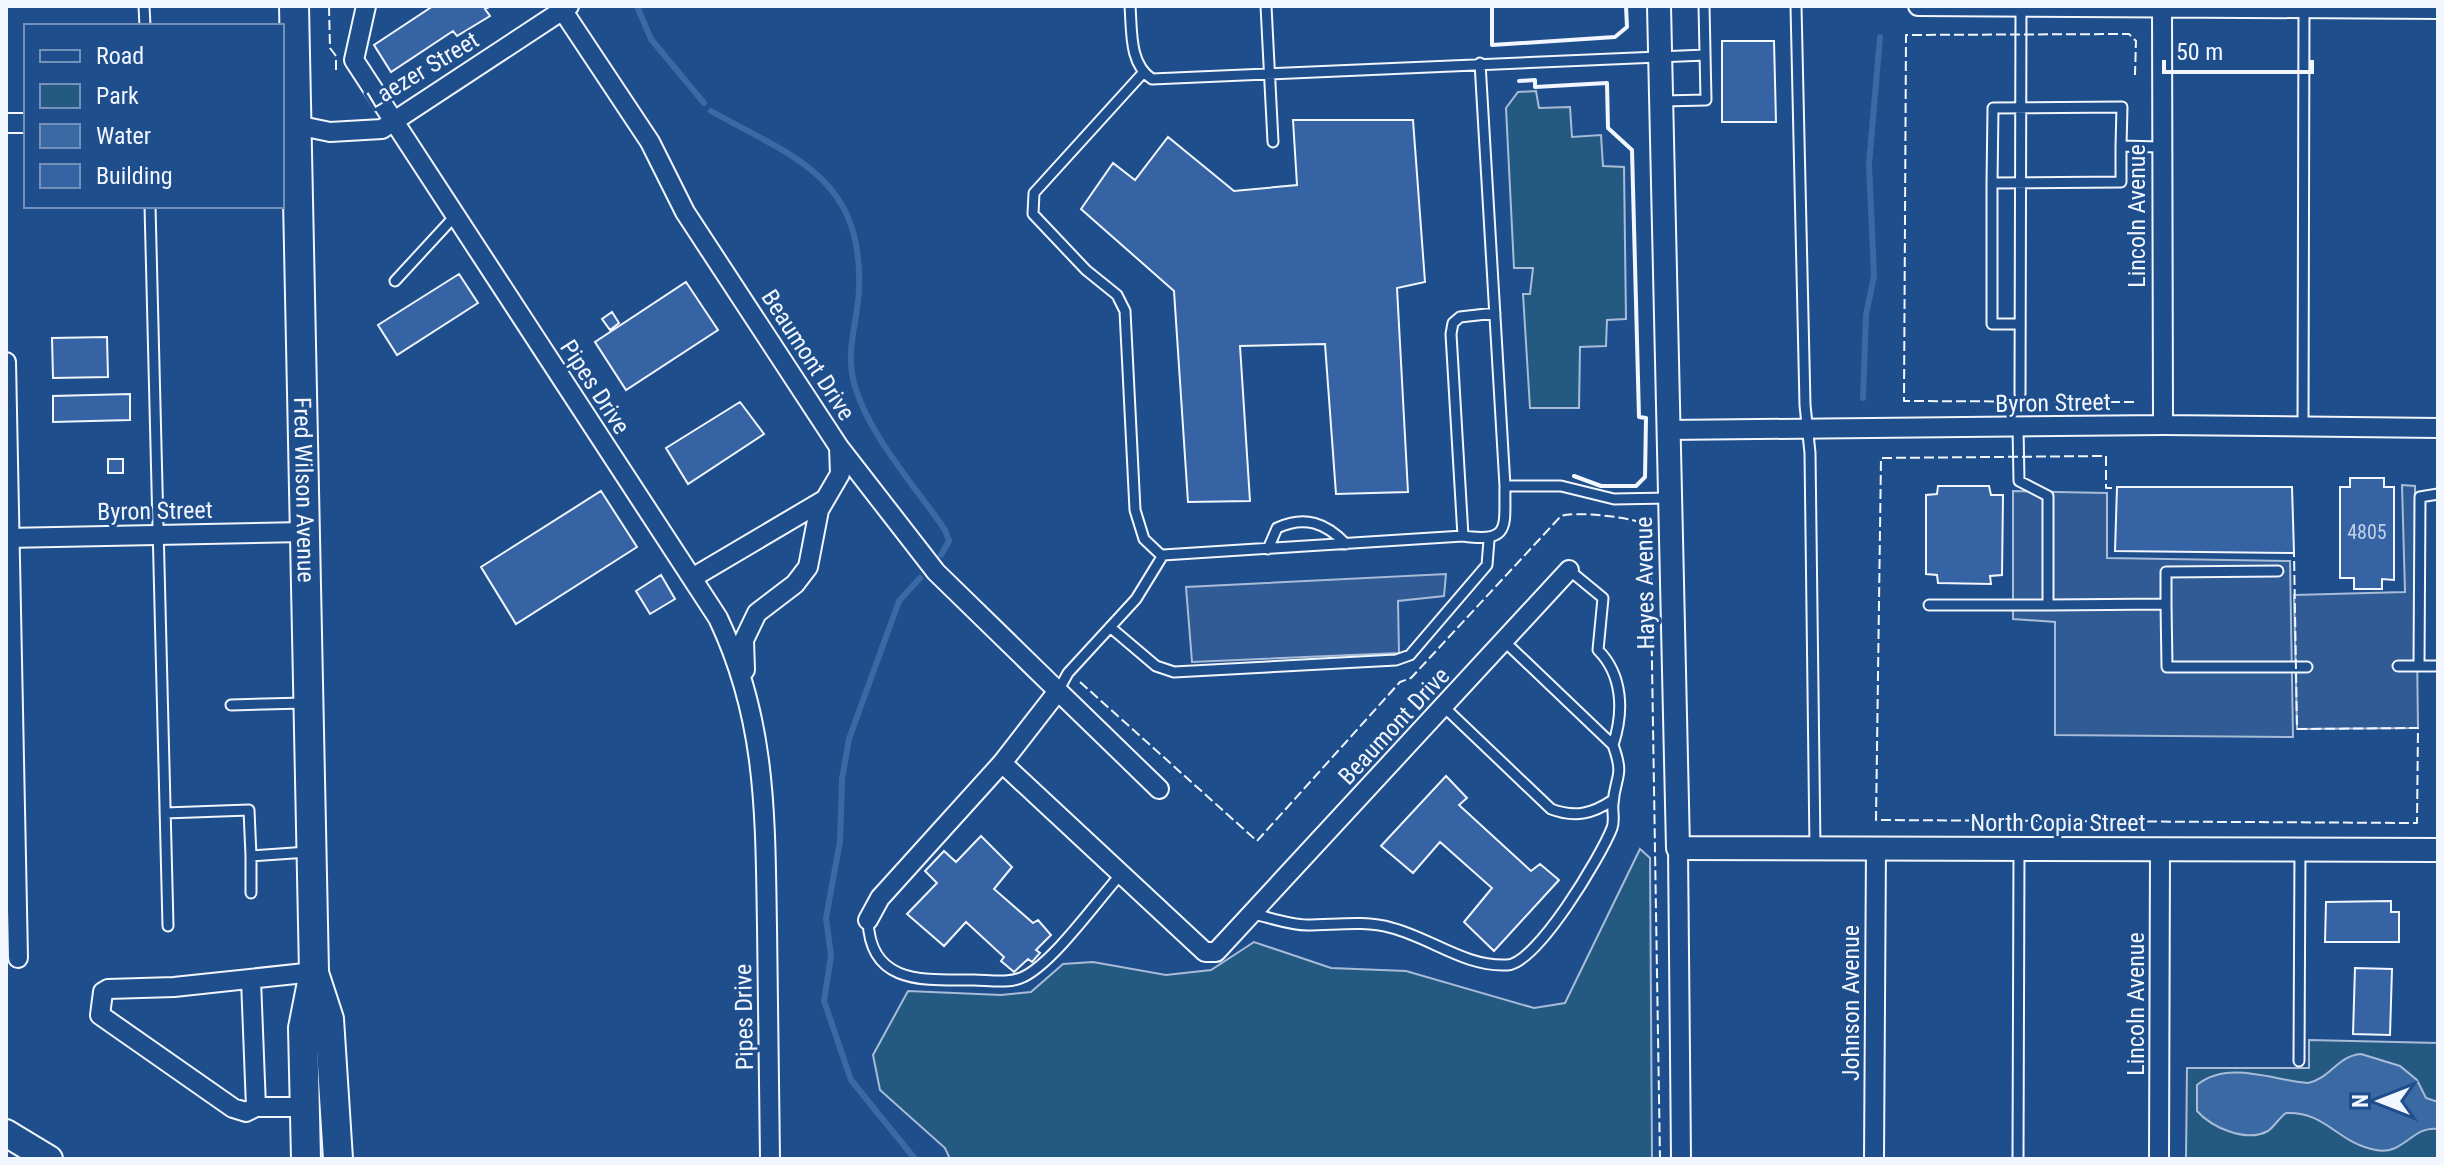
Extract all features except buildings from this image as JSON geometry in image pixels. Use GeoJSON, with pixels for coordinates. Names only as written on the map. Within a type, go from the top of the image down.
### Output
{"type":"FeatureCollection","features":[{"type":"Feature","properties":{"kind":"main road","name":"Fred Wilson Avenue"},"geometry":{"type":"LineString","coordinates":[[294,6],[289,124],[304,532],[314,972],[303,1028],[306,1159]]}},
{"type":"Feature","properties":{"kind":"main road","name":"Fred Wilson Avenue"},"geometry":{"type":"LineString","coordinates":[[314,972],[329,1019],[338,1159]]}},
{"type":"Feature","properties":{"kind":"main road"},"geometry":{"type":"LineString","coordinates":[[297,1159],[305,1107]]}},
{"type":"Feature","properties":{"kind":"main road"},"geometry":{"type":"LineString","coordinates":[[6,1133],[49,1159]]}},
{"type":"Feature","properties":{"kind":"street","name":"Pipes Drive"},"geometry":{"type":"LineString","coordinates":[[366,6],[354,60],[718,618],[745,685],[756,724],[765,796],[770,1159]]}},
{"type":"Feature","properties":{"kind":"street","name":"Hayes Avenue"},"geometry":{"type":"LineString","coordinates":[[1659,6],[1678,848],[1681,1159]]}},
{"type":"Feature","properties":{"kind":"street"},"geometry":{"type":"LineString","coordinates":[[1918,6],[2438,9]]}},
{"type":"Feature","properties":{"kind":"street","name":"Lincoln Avenue"},"geometry":{"type":"LineString","coordinates":[[2162,7],[2163,425]]}},
{"type":"Feature","properties":{"kind":"street","name":"Laezer Street"},"geometry":{"type":"LineString","coordinates":[[289,124],[330,132],[382,129],[566,8]]}},
{"type":"Feature","properties":{"kind":"street","name":"Beaumont Drive"},"geometry":{"type":"LineString","coordinates":[[566,8],[650,142],[685,212],[839,447],[936,572],[1159,789]]}},
{"type":"Feature","properties":{"kind":"street"},"geometry":{"type":"LineString","coordinates":[[6,362],[18,958]]}},
{"type":"Feature","properties":{"kind":"street","name":"Byron Street"},"geometry":{"type":"LineString","coordinates":[[1668,430],[2163,425],[2438,428]]}},
{"type":"Feature","properties":{"kind":"street","name":"Pipes Drive"},"geometry":{"type":"LineString","coordinates":[[745,685],[744,640],[757,613],[795,584],[808,567],[819,510],[840,474],[839,447]]}},
{"type":"Feature","properties":{"kind":"street"},"geometry":{"type":"LineString","coordinates":[[692,578],[824,500]]}},
{"type":"Feature","properties":{"kind":"street","name":"Byron Street"},"geometry":{"type":"LineString","coordinates":[[8,538],[304,532]]}},
{"type":"Feature","properties":{"kind":"street","name":"Beaumont Drive"},"geometry":{"type":"LineString","coordinates":[[1002,763],[1205,952],[1216,952],[1569,570]]}},
{"type":"Feature","properties":{"kind":"street"},"geometry":{"type":"LineString","coordinates":[[868,920],[880,898],[1002,763],[1058,691]]}},
{"type":"Feature","properties":{"kind":"street","name":"North Copia Street"},"geometry":{"type":"LineString","coordinates":[[1678,848],[2438,850]]}},
{"type":"Feature","properties":{"kind":"street","name":"Johnson Avenue"},"geometry":{"type":"LineString","coordinates":[[1874,1159],[1876,848]]}},
{"type":"Feature","properties":{"kind":"street","name":"Lincoln Avenue"},"geometry":{"type":"LineString","coordinates":[[2159,1159],[2160,849]]}},
{"type":"Feature","properties":{"kind":"street"},"geometry":{"type":"LineString","coordinates":[[305,1107],[256,1107],[246,1112],[233,1108],[100,1015],[103,992],[108,989],[251,980],[314,972]]}},
{"type":"Feature","properties":{"kind":"street"},"geometry":{"type":"LineString","coordinates":[[251,980],[256,1107]]}},
{"type":"Feature","properties":{"kind":"lane"},"geometry":{"type":"LineString","coordinates":[[1130,6],[1134,52],[1143,73],[1152,79],[1705,55]]}},
{"type":"Feature","properties":{"kind":"lane"},"geometry":{"type":"LineString","coordinates":[[1266,6],[1273,142]]}},
{"type":"Feature","properties":{"kind":"lane"},"geometry":{"type":"LineString","coordinates":[[1659,101],[1706,100],[1704,6]]}},
{"type":"Feature","properties":{"kind":"lane"},"geometry":{"type":"LineString","coordinates":[[1796,6],[1808,429],[1815,848]]}},
{"type":"Feature","properties":{"kind":"lane"},"geometry":{"type":"LineString","coordinates":[[2020,394],[2021,6]]}},
{"type":"Feature","properties":{"kind":"lane"},"geometry":{"type":"LineString","coordinates":[[2303,426],[2304,7]]}},
{"type":"Feature","properties":{"kind":"lane"},"geometry":{"type":"LineString","coordinates":[[1110,627],[1156,666],[1174,672],[1396,660],[1410,655],[1487,565],[1489,540],[1504,525],[1505,486],[1480,63]]}},
{"type":"Feature","properties":{"kind":"lane"},"geometry":{"type":"LineString","coordinates":[[1143,73],[1034,193],[1033,214],[1086,270],[1117,295],[1125,311],[1135,510],[1144,539],[1162,556],[1463,536],[1489,540]]}},
{"type":"Feature","properties":{"kind":"lane"},"geometry":{"type":"LineString","coordinates":[[1992,183],[2121,182],[2122,107],[1993,108],[1992,183],[1992,324],[2019,324]]}},
{"type":"Feature","properties":{"kind":"lane"},"geometry":{"type":"LineString","coordinates":[[2121,146],[2160,147]]}},
{"type":"Feature","properties":{"kind":"lane"},"geometry":{"type":"LineString","coordinates":[[150,208],[168,926]]}},
{"type":"Feature","properties":{"kind":"lane"},"geometry":{"type":"LineString","coordinates":[[395,281],[454,217]]}},
{"type":"Feature","properties":{"kind":"lane"},"geometry":{"type":"LineString","coordinates":[[1463,536],[1451,334],[1453,323],[1460,317],[1495,313]]}},
{"type":"Feature","properties":{"kind":"lane"},"geometry":{"type":"LineString","coordinates":[[2018,427],[2019,481],[2048,496],[2048,605]]}},
{"type":"Feature","properties":{"kind":"lane"},"geometry":{"type":"LineString","coordinates":[[1505,486],[1561,486],[1614,499],[1669,498]]}},
{"type":"Feature","properties":{"kind":"lane"},"geometry":{"type":"LineString","coordinates":[[2419,666],[2420,497],[2438,494]]}},
{"type":"Feature","properties":{"kind":"lane"},"geometry":{"type":"LineString","coordinates":[[1268,549],[1277,528],[1285,524],[1316,523],[1329,527],[1346,544]]}},
{"type":"Feature","properties":{"kind":"lane"},"geometry":{"type":"LineString","coordinates":[[1058,691],[1068,673],[1136,599],[1162,556]]}},
{"type":"Feature","properties":{"kind":"lane"},"geometry":{"type":"LineString","coordinates":[[1569,570],[1603,598],[1598,650],[1613,665],[1617,682],[1619,727],[1613,745]]}},
{"type":"Feature","properties":{"kind":"lane"},"geometry":{"type":"LineString","coordinates":[[2278,571],[2166,572],[2167,667],[2307,667]]}},
{"type":"Feature","properties":{"kind":"lane"},"geometry":{"type":"LineString","coordinates":[[1929,605],[2166,604]]}},
{"type":"Feature","properties":{"kind":"lane"},"geometry":{"type":"LineString","coordinates":[[1254,914],[1304,925],[1348,922],[1394,928],[1447,952],[1510,966],[1523,960],[1569,903],[1613,825],[1613,800],[1621,767],[1613,745],[1504,641]]}},
{"type":"Feature","properties":{"kind":"lane"},"geometry":{"type":"LineString","coordinates":[[2398,666],[2438,666]]}},
{"type":"Feature","properties":{"kind":"lane"},"geometry":{"type":"LineString","coordinates":[[231,705],[308,703]]}},
{"type":"Feature","properties":{"kind":"lane"},"geometry":{"type":"LineString","coordinates":[[1444,707],[1551,809],[1565,815],[1582,815],[1613,800]]}},
{"type":"Feature","properties":{"kind":"lane"},"geometry":{"type":"LineString","coordinates":[[165,813],[249,810],[251,893]]}},
{"type":"Feature","properties":{"kind":"lane"},"geometry":{"type":"LineString","coordinates":[[2018,1159],[2019,848]]}},
{"type":"Feature","properties":{"kind":"lane"},"geometry":{"type":"LineString","coordinates":[[2299,1061],[2300,849]]}},
{"type":"Feature","properties":{"kind":"lane"},"geometry":{"type":"LineString","coordinates":[[251,856],[311,852]]}},
{"type":"Feature","properties":{"kind":"lane"},"geometry":{"type":"LineString","coordinates":[[868,920],[869,944],[879,960],[898,973],[948,980],[1022,978],[1045,961],[1121,874]]}},
{"type":"Feature","properties":{"kind":"green space"},"geometry":{"type":"Polygon","coordinates":[[[1536,91],[1539,108],[1570,107],[1572,137],[1601,135],[1603,166],[1624,167],[1626,319],[1607,320],[1606,346],[1580,347],[1579,408],[1530,408],[1523,294],[1530,294],[1533,268],[1514,268],[1506,108],[1518,92],[1536,91]]]}},
{"type":"Feature","properties":{"kind":"green space"},"geometry":{"type":"Polygon","coordinates":[[[1640,849],[1650,858],[1652,1159],[950,1159],[945,1148],[880,1090],[873,1055],[908,991],[1001,995],[1031,992],[1063,964],[1093,962],[1166,975],[1211,970],[1254,942],[1331,968],[1406,971],[1534,1008],[1565,1003],[1640,849]]]}},
{"type":"Feature","properties":{"kind":"green space"},"geometry":{"type":"Polygon","coordinates":[[[2309,1040],[2438,1043],[2438,1159],[2186,1159],[2187,1068],[2309,1068],[2309,1040]]]}},
{"type":"Feature","properties":{"kind":"shaded area"},"geometry":{"type":"Polygon","coordinates":[[[2402,485],[2415,486],[2418,728],[2297,729],[2294,595],[2405,592],[2402,485]]]}},
{"type":"Feature","properties":{"kind":"shaded area"},"geometry":{"type":"Polygon","coordinates":[[[2013,491],[2107,493],[2107,558],[2290,561],[2293,737],[2055,735],[2055,622],[2013,619],[2013,491]]]}},
{"type":"Feature","properties":{"kind":"shaded area"},"geometry":{"type":"Polygon","coordinates":[[[1446,574],[1444,596],[1398,601],[1399,653],[1192,662],[1186,587],[1446,574]]]}},
{"type":"Feature","properties":{"kind":"water"},"geometry":{"type":"Polygon","coordinates":[[[2361,1054],[2400,1066],[2417,1080],[2426,1098],[2438,1102],[2438,1129],[2422,1131],[2394,1149],[2385,1151],[2351,1141],[2322,1122],[2300,1114],[2286,1113],[2268,1131],[2250,1135],[2220,1128],[2197,1111],[2197,1085],[2209,1078],[2236,1073],[2308,1083],[2323,1077],[2346,1059],[2361,1054]]]}},
{"type":"Feature","properties":{"kind":"waterway"},"geometry":{"type":"LineString","coordinates":[[637,6],[651,39],[704,103]]}},
{"type":"Feature","properties":{"kind":"waterway"},"geometry":{"type":"LineString","coordinates":[[1863,398],[1866,315],[1874,276],[1869,164],[1880,37]]}},
{"type":"Feature","properties":{"kind":"waterway"},"geometry":{"type":"LineString","coordinates":[[711,111],[796,158],[836,196],[849,221],[857,251],[859,289],[852,345],[853,379],[859,399],[879,438],[945,530],[949,541],[941,555]]}},
{"type":"Feature","properties":{"kind":"waterway"},"geometry":{"type":"LineString","coordinates":[[915,1159],[851,1080],[824,1001],[831,956],[826,918],[840,841],[842,779],[849,739],[899,601],[920,578]]}},
{"type":"Feature","properties":{"kind":"fence"},"geometry":{"type":"LineString","coordinates":[[329,6],[330,48],[336,56],[336,74]]}},
{"type":"Feature","properties":{"kind":"fence"},"geometry":{"type":"LineString","coordinates":[[2134,402],[1904,401],[1906,35],[2129,34],[2136,41],[2135,75]]}},
{"type":"Feature","properties":{"kind":"fence"},"geometry":{"type":"LineString","coordinates":[[2112,488],[2106,488],[2106,456],[1881,458],[1876,820],[2417,823],[2418,728],[2297,729],[2294,553]]}},
{"type":"Feature","properties":{"kind":"fence"},"geometry":{"type":"LineString","coordinates":[[1080,682],[1257,841],[1400,682],[1411,678],[1561,516],[1604,516],[1646,525],[1646,540],[1650,540],[1660,1159]]}},
{"type":"Feature","properties":{"kind":"wall"},"geometry":{"type":"LineString","coordinates":[[1492,6],[1492,45],[1615,37],[1627,27],[1626,6]]}},
{"type":"Feature","properties":{"kind":"wall"},"geometry":{"type":"LineString","coordinates":[[1519,81],[1535,80],[1535,87],[1607,83],[1608,128],[1632,150],[1639,417],[1646,418],[1645,477],[1636,486],[1601,486],[1574,476]]}}]}
